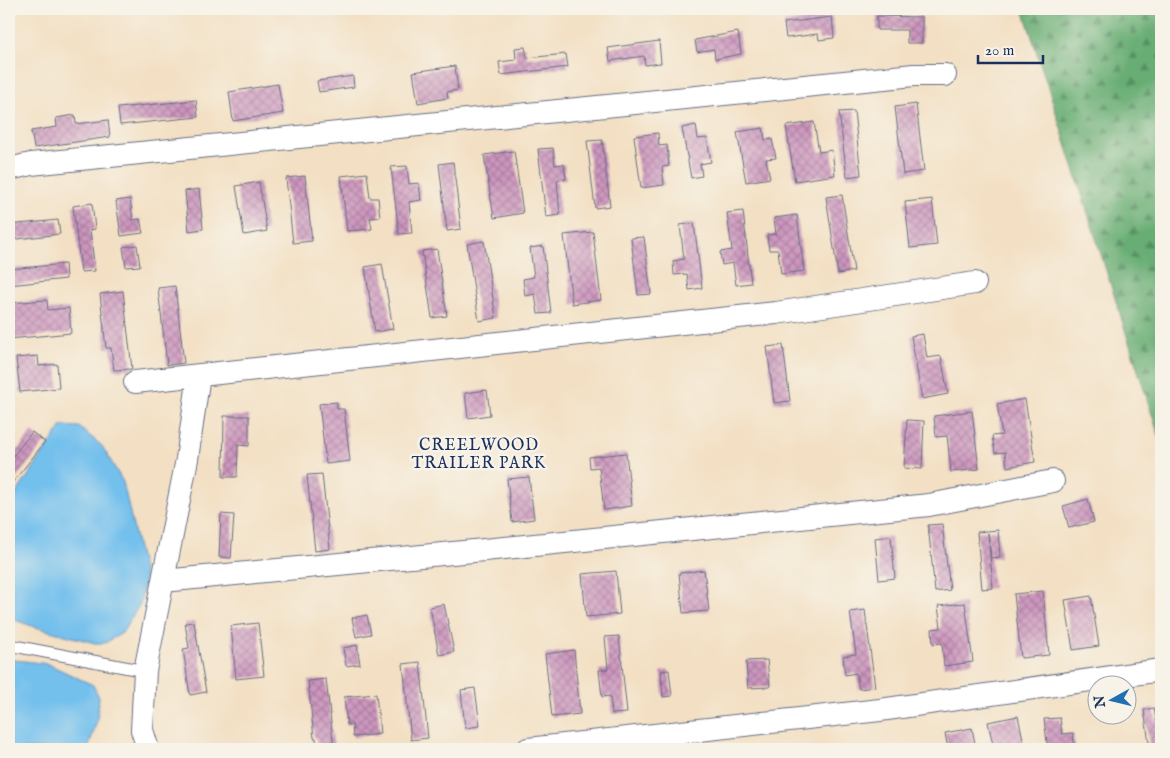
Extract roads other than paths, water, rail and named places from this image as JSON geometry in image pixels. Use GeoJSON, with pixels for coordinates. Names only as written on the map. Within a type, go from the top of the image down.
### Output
{"type":"FeatureCollection","features":[{"type":"Feature","properties":{"kind":"street"},"geometry":{"type":"LineString","coordinates":[[9,169],[32,164],[914,75],[945,75]]}},
{"type":"Feature","properties":{"kind":"street"},"geometry":{"type":"LineString","coordinates":[[136,382],[776,313],[975,282]]}},
{"type":"Feature","properties":{"kind":"street"},"geometry":{"type":"LineString","coordinates":[[148,749],[142,730],[145,672],[187,459],[200,375]]}},
{"type":"Feature","properties":{"kind":"street"},"geometry":{"type":"LineString","coordinates":[[163,581],[929,505],[1053,481]]}},
{"type":"Feature","properties":{"kind":"street"},"geometry":{"type":"LineString","coordinates":[[528,749],[880,710],[1161,670]]}},
{"type":"Feature","properties":{"kind":"lane"},"geometry":{"type":"LineString","coordinates":[[9,645],[145,672]]}},
{"type":"Feature","properties":{"kind":"water"},"geometry":{"type":"Polygon","coordinates":[[[62,426],[79,427],[102,446],[123,482],[145,579],[140,604],[122,633],[105,643],[95,643],[9,618],[9,504],[62,426]]]}},
{"type":"Feature","properties":{"kind":"water"},"geometry":{"type":"Polygon","coordinates":[[[9,659],[48,664],[93,685],[99,697],[97,721],[88,749],[9,749],[9,659]]]}},
{"type":"Feature","properties":{"kind":"district","name":"CREELWOOD TRAILER PARK"},"geometry":{"type":"Point","coordinates":[479,453]}}]}
